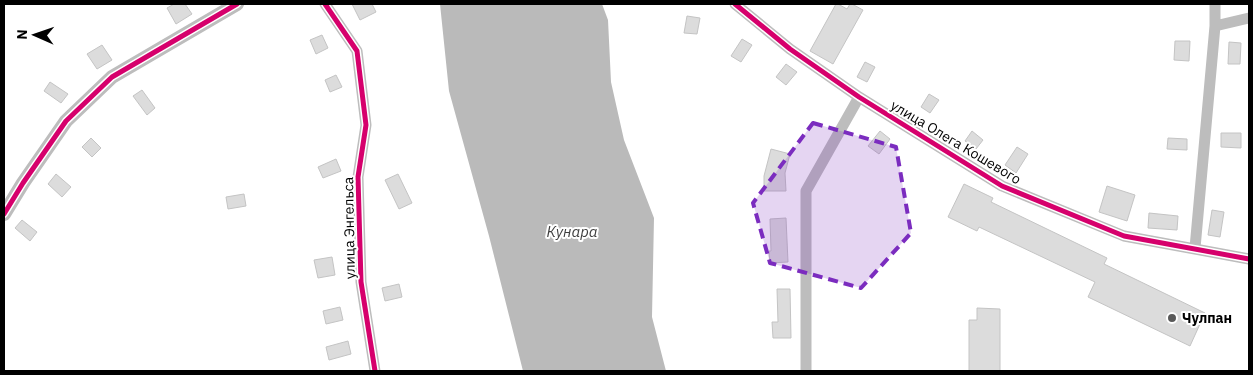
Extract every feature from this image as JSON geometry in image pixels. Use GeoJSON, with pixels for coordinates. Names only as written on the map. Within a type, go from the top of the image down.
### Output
{"type":"FeatureCollection","features":[{"type":"Feature","properties":{"kind":"street"},"geometry":{"type":"LineString","coordinates":[[4,214],[66,121],[112,77],[237,4]]}},
{"type":"Feature","properties":{"kind":"street","name":"улица Энгельса"},"geometry":{"type":"LineString","coordinates":[[325,4],[357,51],[366,125],[358,177],[361,282],[375,371]]}},
{"type":"Feature","properties":{"kind":"street","name":"улица Олега Кошевого"},"geometry":{"type":"LineString","coordinates":[[735,4],[790,49],[859,97],[1002,186],[1124,236],[1249,258]]}},
{"type":"Feature","properties":{"kind":"street"},"geometry":{"type":"LineString","coordinates":[[1194,248],[1215,26],[1215,4]]}},
{"type":"Feature","properties":{"kind":"street"},"geometry":{"type":"LineString","coordinates":[[1215,26],[1249,18]]}},
{"type":"Feature","properties":{"kind":"street"},"geometry":{"type":"LineString","coordinates":[[806,371],[806,191],[859,97]]}},
{"type":"Feature","properties":{"kind":"highlighted area"},"geometry":{"type":"Polygon","coordinates":[[[813,123],[896,147],[911,233],[861,288],[770,263],[753,203],[813,123]]]}},
{"type":"Feature","properties":{"kind":"water","name":"Кунара"},"geometry":{"type":"Polygon","coordinates":[[[440,4],[602,4],[608,20],[611,82],[624,140],[654,218],[652,317],[666,371],[523,371],[489,236],[449,91],[440,4]]]}},
{"type":"Feature","properties":{"kind":"building"},"geometry":{"type":"Polygon","coordinates":[[[174,4],[185,4],[192,14],[176,24],[167,8],[174,4]]]}},
{"type":"Feature","properties":{"kind":"building"},"geometry":{"type":"Polygon","coordinates":[[[352,4],[372,4],[376,12],[360,20],[352,4]]]}},
{"type":"Feature","properties":{"kind":"building"},"geometry":{"type":"Polygon","coordinates":[[[836,4],[847,9],[852,4],[863,10],[833,64],[810,51],[836,4]]]}},
{"type":"Feature","properties":{"kind":"building"},"geometry":{"type":"Polygon","coordinates":[[[687,16],[700,18],[697,34],[684,33],[687,16]]]}},
{"type":"Feature","properties":{"kind":"building"},"geometry":{"type":"Polygon","coordinates":[[[322,35],[328,48],[316,54],[310,40],[322,35]]]}},
{"type":"Feature","properties":{"kind":"building"},"geometry":{"type":"Polygon","coordinates":[[[742,39],[752,45],[741,62],[731,56],[742,39]]]}},
{"type":"Feature","properties":{"kind":"building"},"geometry":{"type":"Polygon","coordinates":[[[1175,41],[1190,41],[1189,61],[1174,60],[1175,41]]]}},
{"type":"Feature","properties":{"kind":"building"},"geometry":{"type":"Polygon","coordinates":[[[1229,42],[1241,43],[1240,64],[1228,64],[1229,42]]]}},
{"type":"Feature","properties":{"kind":"building"},"geometry":{"type":"Polygon","coordinates":[[[102,45],[112,60],[97,69],[87,54],[102,45]]]}},
{"type":"Feature","properties":{"kind":"building"},"geometry":{"type":"Polygon","coordinates":[[[865,62],[875,67],[867,82],[857,77],[865,62]]]}},
{"type":"Feature","properties":{"kind":"building"},"geometry":{"type":"Polygon","coordinates":[[[786,64],[797,72],[786,85],[776,77],[786,64]]]}},
{"type":"Feature","properties":{"kind":"building"},"geometry":{"type":"Polygon","coordinates":[[[336,75],[342,87],[330,92],[325,80],[336,75]]]}},
{"type":"Feature","properties":{"kind":"building"},"geometry":{"type":"Polygon","coordinates":[[[50,82],[68,94],[61,103],[44,91],[50,82]]]}},
{"type":"Feature","properties":{"kind":"building"},"geometry":{"type":"Polygon","coordinates":[[[142,90],[155,108],[147,115],[133,96],[142,90]]]}},
{"type":"Feature","properties":{"kind":"building"},"geometry":{"type":"Polygon","coordinates":[[[929,94],[939,100],[930,113],[921,107],[929,94]]]}},
{"type":"Feature","properties":{"kind":"building"},"geometry":{"type":"Polygon","coordinates":[[[880,131],[890,139],[879,154],[868,146],[880,131]]]}},
{"type":"Feature","properties":{"kind":"building"},"geometry":{"type":"Polygon","coordinates":[[[972,131],[983,140],[976,149],[965,141],[972,131]]]}},
{"type":"Feature","properties":{"kind":"building"},"geometry":{"type":"Polygon","coordinates":[[[1221,133],[1241,133],[1241,148],[1221,147],[1221,133]]]}},
{"type":"Feature","properties":{"kind":"building"},"geometry":{"type":"Polygon","coordinates":[[[91,138],[101,148],[92,157],[82,147],[91,138]]]}},
{"type":"Feature","properties":{"kind":"building"},"geometry":{"type":"Polygon","coordinates":[[[1168,138],[1187,139],[1187,150],[1167,149],[1168,138]]]}},
{"type":"Feature","properties":{"kind":"building"},"geometry":{"type":"Polygon","coordinates":[[[1017,147],[1028,154],[1016,173],[1005,165],[1017,147]]]}},
{"type":"Feature","properties":{"kind":"building"},"geometry":{"type":"Polygon","coordinates":[[[771,149],[790,154],[785,173],[786,191],[764,191],[764,176],[771,149]]]}},
{"type":"Feature","properties":{"kind":"building"},"geometry":{"type":"Polygon","coordinates":[[[336,159],[341,171],[323,178],[318,167],[336,159]]]}},
{"type":"Feature","properties":{"kind":"building"},"geometry":{"type":"Polygon","coordinates":[[[56,174],[71,187],[62,197],[48,184],[56,174]]]}},
{"type":"Feature","properties":{"kind":"building"},"geometry":{"type":"Polygon","coordinates":[[[398,174],[412,203],[399,209],[385,180],[398,174]]]}},
{"type":"Feature","properties":{"kind":"building"},"geometry":{"type":"Polygon","coordinates":[[[964,184],[993,198],[991,202],[1107,258],[1104,264],[1205,313],[1190,346],[1088,297],[1095,282],[979,227],[977,231],[948,217],[964,184]]]}},
{"type":"Feature","properties":{"kind":"building"},"geometry":{"type":"Polygon","coordinates":[[[1107,186],[1135,195],[1127,221],[1099,212],[1107,186]]]}},
{"type":"Feature","properties":{"kind":"building"},"geometry":{"type":"Polygon","coordinates":[[[244,194],[246,206],[228,209],[226,197],[244,194]]]}},
{"type":"Feature","properties":{"kind":"building"},"geometry":{"type":"Polygon","coordinates":[[[1212,210],[1224,212],[1220,237],[1208,235],[1212,210]]]}},
{"type":"Feature","properties":{"kind":"building"},"geometry":{"type":"Polygon","coordinates":[[[1149,213],[1178,216],[1177,230],[1148,228],[1149,213]]]}},
{"type":"Feature","properties":{"kind":"building"},"geometry":{"type":"Polygon","coordinates":[[[786,218],[788,262],[770,263],[770,219],[786,218]]]}},
{"type":"Feature","properties":{"kind":"building"},"geometry":{"type":"Polygon","coordinates":[[[22,220],[37,232],[30,241],[15,228],[22,220]]]}},
{"type":"Feature","properties":{"kind":"building"},"geometry":{"type":"Polygon","coordinates":[[[332,257],[335,275],[318,278],[314,260],[332,257]]]}},
{"type":"Feature","properties":{"kind":"building"},"geometry":{"type":"Polygon","coordinates":[[[399,284],[402,297],[385,301],[382,288],[399,284]]]}},
{"type":"Feature","properties":{"kind":"building"},"geometry":{"type":"Polygon","coordinates":[[[777,289],[790,289],[791,338],[773,338],[772,322],[778,322],[777,289]]]}},
{"type":"Feature","properties":{"kind":"building"},"geometry":{"type":"Polygon","coordinates":[[[340,307],[343,320],[326,324],[323,311],[340,307]]]}},
{"type":"Feature","properties":{"kind":"building"},"geometry":{"type":"Polygon","coordinates":[[[977,308],[1000,309],[1000,371],[969,371],[969,320],[977,320],[977,308]]]}},
{"type":"Feature","properties":{"kind":"building"},"geometry":{"type":"Polygon","coordinates":[[[348,341],[351,354],[329,360],[326,347],[348,341]]]}},
{"type":"Feature","properties":{"kind":"cycle path"},"geometry":{"type":"LineString","coordinates":[[4,214],[66,121],[112,77],[237,4]]}},
{"type":"Feature","properties":{"kind":"cycle path"},"geometry":{"type":"LineString","coordinates":[[325,4],[357,51],[366,125],[358,177],[361,282],[375,371]]}},
{"type":"Feature","properties":{"kind":"cycle path"},"geometry":{"type":"LineString","coordinates":[[735,4],[790,49],[859,97],[1002,186],[1124,236],[1249,259]]}},
{"type":"Feature","properties":{"kind":"place","name":"Чулпан"},"geometry":{"type":"Point","coordinates":[1172,318]}}]}
